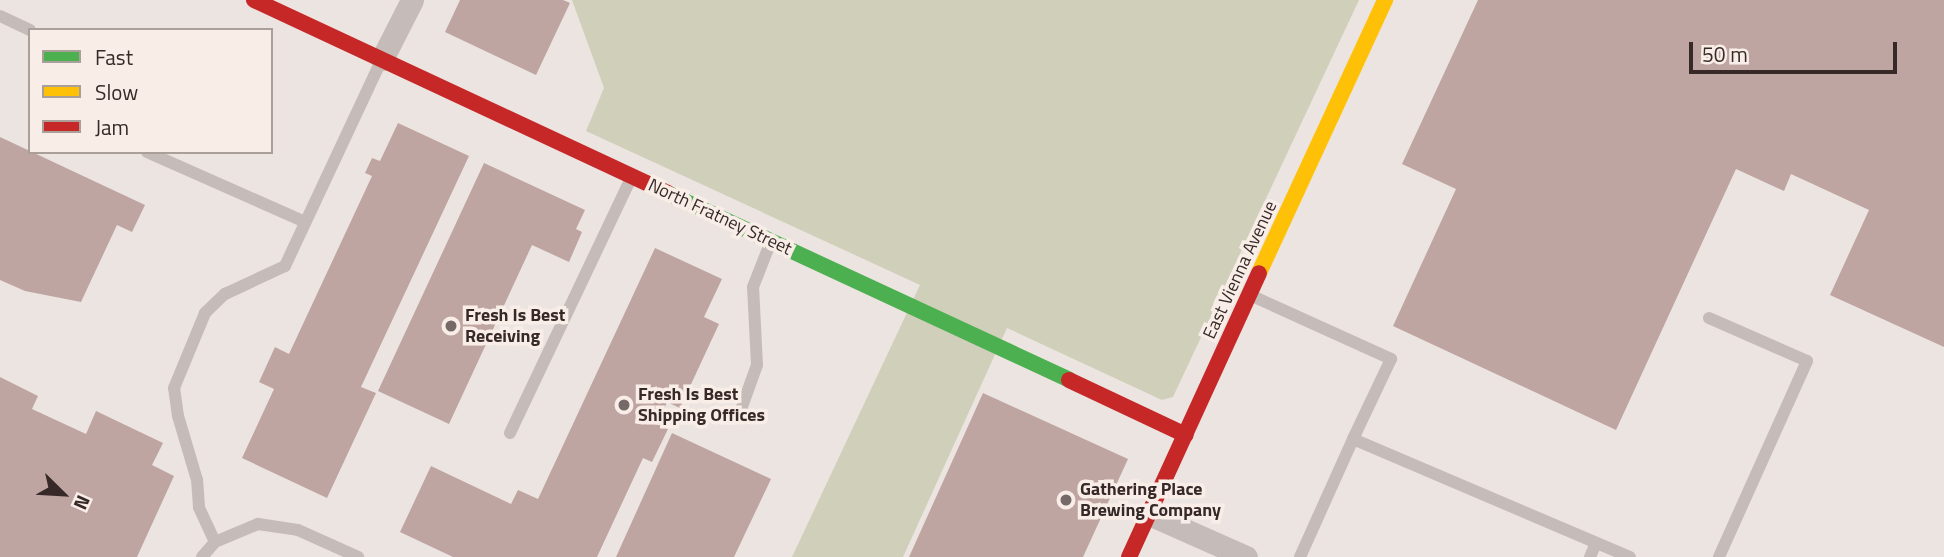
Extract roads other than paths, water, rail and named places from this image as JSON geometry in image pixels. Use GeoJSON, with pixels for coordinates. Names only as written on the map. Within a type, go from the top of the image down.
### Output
{"type":"FeatureCollection","features":[{"type":"Feature","properties":{"kind":"street","name":"North Fratney Street"},"geometry":{"type":"LineString","coordinates":[[254,0],[1186,435]]}},
{"type":"Feature","properties":{"kind":"street"},"geometry":{"type":"LineString","coordinates":[[382,59],[412,0]]}},
{"type":"Feature","properties":{"kind":"street","name":"East Vienna Avenue"},"geometry":{"type":"LineString","coordinates":[[1129,557],[1385,0]]}},
{"type":"Feature","properties":{"kind":"street"},"geometry":{"type":"LineString","coordinates":[[1149,514],[1246,557]]}},
{"type":"Feature","properties":{"kind":"lane"},"geometry":{"type":"LineString","coordinates":[[0,16],[28,29]]}},
{"type":"Feature","properties":{"kind":"lane"},"geometry":{"type":"LineString","coordinates":[[215,542],[199,507],[197,481],[177,416],[174,388],[205,313],[225,294],[285,266],[382,59]]}},
{"type":"Feature","properties":{"kind":"lane"},"geometry":{"type":"LineString","coordinates":[[152,154],[305,222]]}},
{"type":"Feature","properties":{"kind":"lane"},"geometry":{"type":"LineString","coordinates":[[510,433],[632,176]]}},
{"type":"Feature","properties":{"kind":"lane"},"geometry":{"type":"LineString","coordinates":[[739,415],[757,365],[753,287],[771,241]]}},
{"type":"Feature","properties":{"kind":"lane"},"geometry":{"type":"LineString","coordinates":[[1250,295],[1391,359],[1300,557]]}},
{"type":"Feature","properties":{"kind":"lane"},"geometry":{"type":"LineString","coordinates":[[1709,318],[1807,361],[1719,557]]}},
{"type":"Feature","properties":{"kind":"lane"},"geometry":{"type":"LineString","coordinates":[[1353,439],[1630,557]]}},
{"type":"Feature","properties":{"kind":"lane"},"geometry":{"type":"LineString","coordinates":[[202,557],[215,542],[258,523],[298,530],[358,557]]}},
{"type":"Feature","properties":{"kind":"lane"},"geometry":{"type":"LineString","coordinates":[[1590,557],[1596,542]]}},
{"type":"Feature","properties":{"kind":"place","name":"Fresh Is Best Receiving"},"geometry":{"type":"Point","coordinates":[451,326]}},
{"type":"Feature","properties":{"kind":"place","name":"Fresh Is Best Shipping Offices"},"geometry":{"type":"Point","coordinates":[624,405]}},
{"type":"Feature","properties":{"kind":"place","name":"Gathering Place Brewing Company"},"geometry":{"type":"Point","coordinates":[1066,500]}}]}
